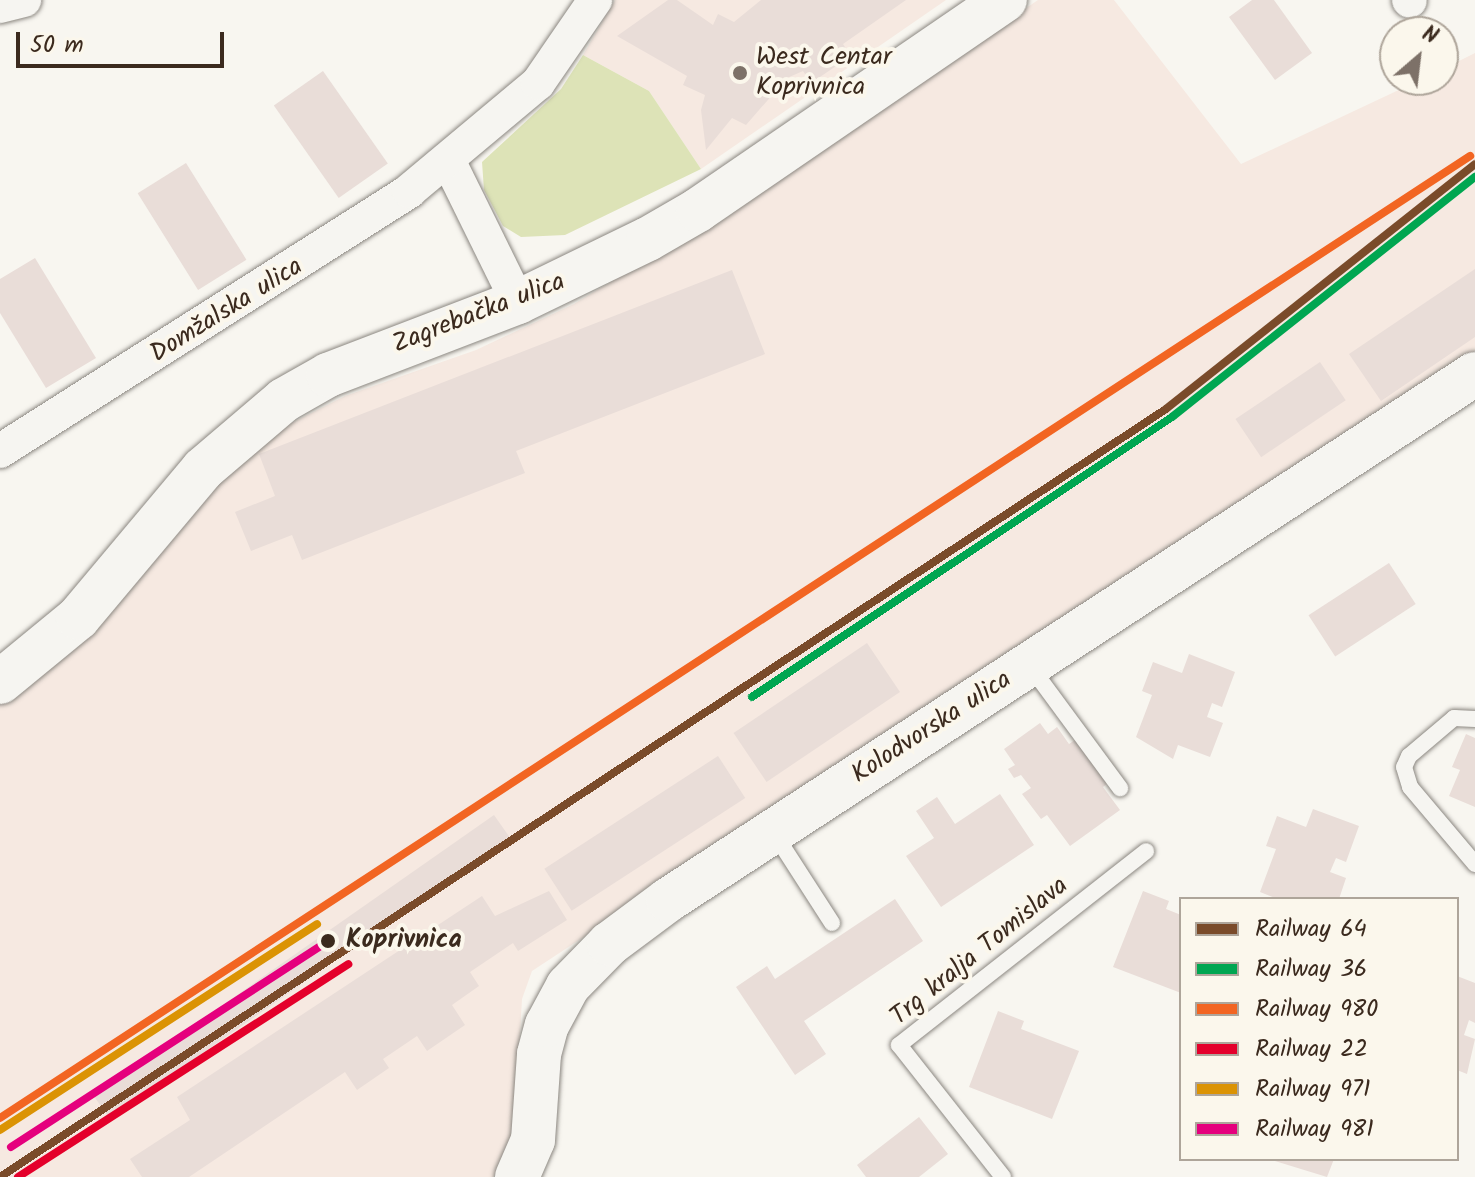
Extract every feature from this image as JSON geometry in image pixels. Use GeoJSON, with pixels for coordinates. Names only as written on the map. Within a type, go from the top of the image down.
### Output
{"type":"FeatureCollection","features":[{"type":"Feature","properties":{"kind":"main road","name":"Zagrebačka ulica"},"geometry":{"type":"LineString","coordinates":[[0,682],[78,618],[203,469],[250,425],[328,375],[518,302],[596,267],[698,210],[1005,0]]}},
{"type":"Feature","properties":{"kind":"main road","name":"Kolodvorska ulica"},"geometry":{"type":"LineString","coordinates":[[517,1177],[533,1140],[547,1025],[568,986],[609,944],[773,831],[1475,374]]}},
{"type":"Feature","properties":{"kind":"street"},"geometry":{"type":"LineString","coordinates":[[0,6],[24,0]]}},
{"type":"Feature","properties":{"kind":"street","name":"Domžalska ulica"},"geometry":{"type":"LineString","coordinates":[[0,451],[366,223],[448,160],[538,83],[595,0]]}},
{"type":"Feature","properties":{"kind":"street"},"geometry":{"type":"LineString","coordinates":[[448,160],[518,302]]}},
{"type":"Feature","properties":{"kind":"lane"},"geometry":{"type":"LineString","coordinates":[[1029,665],[1120,788]]}},
{"type":"Feature","properties":{"kind":"lane"},"geometry":{"type":"LineString","coordinates":[[1475,719],[1454,718],[1409,756],[1404,767],[1410,787],[1475,864]]}},
{"type":"Feature","properties":{"kind":"lane"},"geometry":{"type":"LineString","coordinates":[[773,831],[832,923]]}},
{"type":"Feature","properties":{"kind":"lane","name":"Trg kralja Tomislava"},"geometry":{"type":"LineString","coordinates":[[1003,1177],[899,1045],[1146,851]]}},
{"type":"Feature","properties":{"kind":"shaded area"},"geometry":{"type":"Polygon","coordinates":[[[615,0],[946,0],[701,169],[649,91],[583,55],[615,0]]]}},
{"type":"Feature","properties":{"kind":"shaded area"},"geometry":{"type":"Polygon","coordinates":[[[1038,0],[1114,0],[1241,164],[1386,96],[1459,96],[1459,61],[1475,53],[1475,351],[532,971],[522,999],[515,1119],[505,1158],[493,1177],[0,1177],[0,701],[264,437],[345,396],[476,350],[574,304],[704,225],[1038,0]]]}},
{"type":"Feature","properties":{"kind":"green space"},"geometry":{"type":"Polygon","coordinates":[[[583,55],[649,91],[701,169],[565,235],[521,237],[503,226],[484,190],[482,162],[561,89],[583,55]]]}},
{"type":"Feature","properties":{"kind":"building","name":"West Centar Koprivnica"},"geometry":{"type":"Polygon","coordinates":[[[668,0],[677,0],[713,25],[718,14],[734,22],[761,0],[906,0],[843,44],[851,56],[811,83],[803,71],[787,78],[746,125],[732,118],[706,150],[701,110],[705,95],[683,85],[687,76],[617,36],[668,0]]]}},
{"type":"Feature","properties":{"kind":"building"},"geometry":{"type":"Polygon","coordinates":[[[1252,0],[1274,0],[1312,53],[1275,80],[1229,17],[1252,0]]]}},
{"type":"Feature","properties":{"kind":"building"},"geometry":{"type":"Polygon","coordinates":[[[323,71],[388,164],[339,198],[274,105],[323,71]]]}},
{"type":"Feature","properties":{"kind":"building"},"geometry":{"type":"Polygon","coordinates":[[[186,163],[246,260],[198,290],[138,193],[186,163]]]}},
{"type":"Feature","properties":{"kind":"building"},"geometry":{"type":"Polygon","coordinates":[[[35,258],[96,358],[46,388],[0,313],[0,279],[35,258]]]}},
{"type":"Feature","properties":{"kind":"building"},"geometry":{"type":"Polygon","coordinates":[[[1475,269],[1475,337],[1381,401],[1349,354],[1475,269]]]}},
{"type":"Feature","properties":{"kind":"building"},"geometry":{"type":"Polygon","coordinates":[[[732,270],[765,354],[516,451],[525,473],[302,560],[292,535],[251,551],[235,512],[275,496],[259,454],[732,270]]]}},
{"type":"Feature","properties":{"kind":"building"},"geometry":{"type":"Polygon","coordinates":[[[1320,362],[1346,400],[1261,457],[1235,419],[1320,362]]]}},
{"type":"Feature","properties":{"kind":"building"},"geometry":{"type":"Polygon","coordinates":[[[1389,563],[1416,604],[1335,656],[1308,615],[1389,563]]]}},
{"type":"Feature","properties":{"kind":"building"},"geometry":{"type":"Polygon","coordinates":[[[867,643],[900,692],[767,782],[734,733],[867,643]]]}},
{"type":"Feature","properties":{"kind":"building"},"geometry":{"type":"Polygon","coordinates":[[[1189,654],[1235,672],[1222,707],[1212,703],[1207,717],[1223,723],[1210,757],[1178,745],[1173,759],[1136,737],[1152,695],[1142,691],[1153,662],[1182,673],[1189,654]]]}},
{"type":"Feature","properties":{"kind":"building"},"geometry":{"type":"Polygon","coordinates":[[[1040,723],[1048,734],[1057,727],[1069,744],[1078,738],[1109,782],[1103,787],[1120,810],[1070,846],[1047,815],[1041,819],[1022,794],[1031,788],[1021,775],[1014,778],[1008,769],[1015,765],[1004,749],[1040,723]]]}},
{"type":"Feature","properties":{"kind":"building"},"geometry":{"type":"Polygon","coordinates":[[[1466,734],[1475,738],[1475,807],[1449,796],[1460,770],[1452,767],[1466,734]]]}},
{"type":"Feature","properties":{"kind":"building"},"geometry":{"type":"Polygon","coordinates":[[[718,756],[745,798],[572,911],[544,869],[718,756]]]}},
{"type":"Feature","properties":{"kind":"building"},"geometry":{"type":"Polygon","coordinates":[[[1000,794],[1034,845],[941,907],[906,856],[934,838],[916,811],[937,797],[955,824],[1000,794]]]}},
{"type":"Feature","properties":{"kind":"building"},"geometry":{"type":"Polygon","coordinates":[[[1313,809],[1359,826],[1346,862],[1336,858],[1330,872],[1346,878],[1340,897],[1273,897],[1260,892],[1276,849],[1266,846],[1277,816],[1306,827],[1313,809]]]}},
{"type":"Feature","properties":{"kind":"building"},"geometry":{"type":"Polygon","coordinates":[[[494,815],[510,838],[109,1118],[93,1095],[494,815]]]}},
{"type":"Feature","properties":{"kind":"building"},"geometry":{"type":"Polygon","coordinates":[[[549,891],[567,920],[518,951],[513,943],[470,972],[479,986],[452,1005],[465,1025],[427,1051],[417,1036],[383,1059],[389,1068],[357,1090],[345,1072],[189,1177],[142,1177],[130,1159],[190,1120],[177,1097],[482,896],[495,916],[549,891]]]}},
{"type":"Feature","properties":{"kind":"building"},"geometry":{"type":"Polygon","coordinates":[[[1143,891],[1169,901],[1166,909],[1179,914],[1179,992],[1113,967],[1143,891]]]}},
{"type":"Feature","properties":{"kind":"building"},"geometry":{"type":"Polygon","coordinates":[[[895,899],[923,941],[804,1021],[826,1054],[795,1075],[736,987],[767,966],[775,979],[895,899]]]}},
{"type":"Feature","properties":{"kind":"building"},"geometry":{"type":"Polygon","coordinates":[[[1459,977],[1475,983],[1475,1023],[1469,1020],[1464,1035],[1475,1039],[1467,1074],[1459,1071],[1459,977]]]}},
{"type":"Feature","properties":{"kind":"building"},"geometry":{"type":"Polygon","coordinates":[[[998,1011],[1024,1021],[1021,1029],[1079,1051],[1052,1119],[969,1087],[998,1011]]]}},
{"type":"Feature","properties":{"kind":"building"},"geometry":{"type":"Polygon","coordinates":[[[919,1117],[948,1154],[919,1177],[866,1177],[857,1165],[919,1117]]]}},
{"type":"Feature","properties":{"kind":"building"},"geometry":{"type":"Polygon","coordinates":[[[1275,1161],[1333,1161],[1327,1177],[1275,1161]]]}},
{"type":"Feature","properties":{"kind":"rail line","name":"980"},"geometry":{"type":"LineString","coordinates":[[0,1118],[1470,156]]}},
{"type":"Feature","properties":{"kind":"rail line","name":"64"},"geometry":{"type":"LineString","coordinates":[[0,1177],[1166,409],[1475,164]]}},
{"type":"Feature","properties":{"kind":"rail line","name":"36"},"geometry":{"type":"LineString","coordinates":[[752,697],[1172,417],[1475,177]]}},
{"type":"Feature","properties":{"kind":"rail line","name":"971"},"geometry":{"type":"LineString","coordinates":[[0,1130],[317,924]]}},
{"type":"Feature","properties":{"kind":"rail line","name":"981"},"geometry":{"type":"LineString","coordinates":[[11,1147],[328,941]]}},
{"type":"Feature","properties":{"kind":"rail line","name":"22"},"geometry":{"type":"LineString","coordinates":[[18,1177],[348,964]]}},
{"type":"Feature","properties":{"kind":"place","name":"West Centar Koprivnica"},"geometry":{"type":"Point","coordinates":[740,73]}},
{"type":"Feature","properties":{"kind":"place","name":"Koprivnica"},"geometry":{"type":"Point","coordinates":[328,941]}}]}
